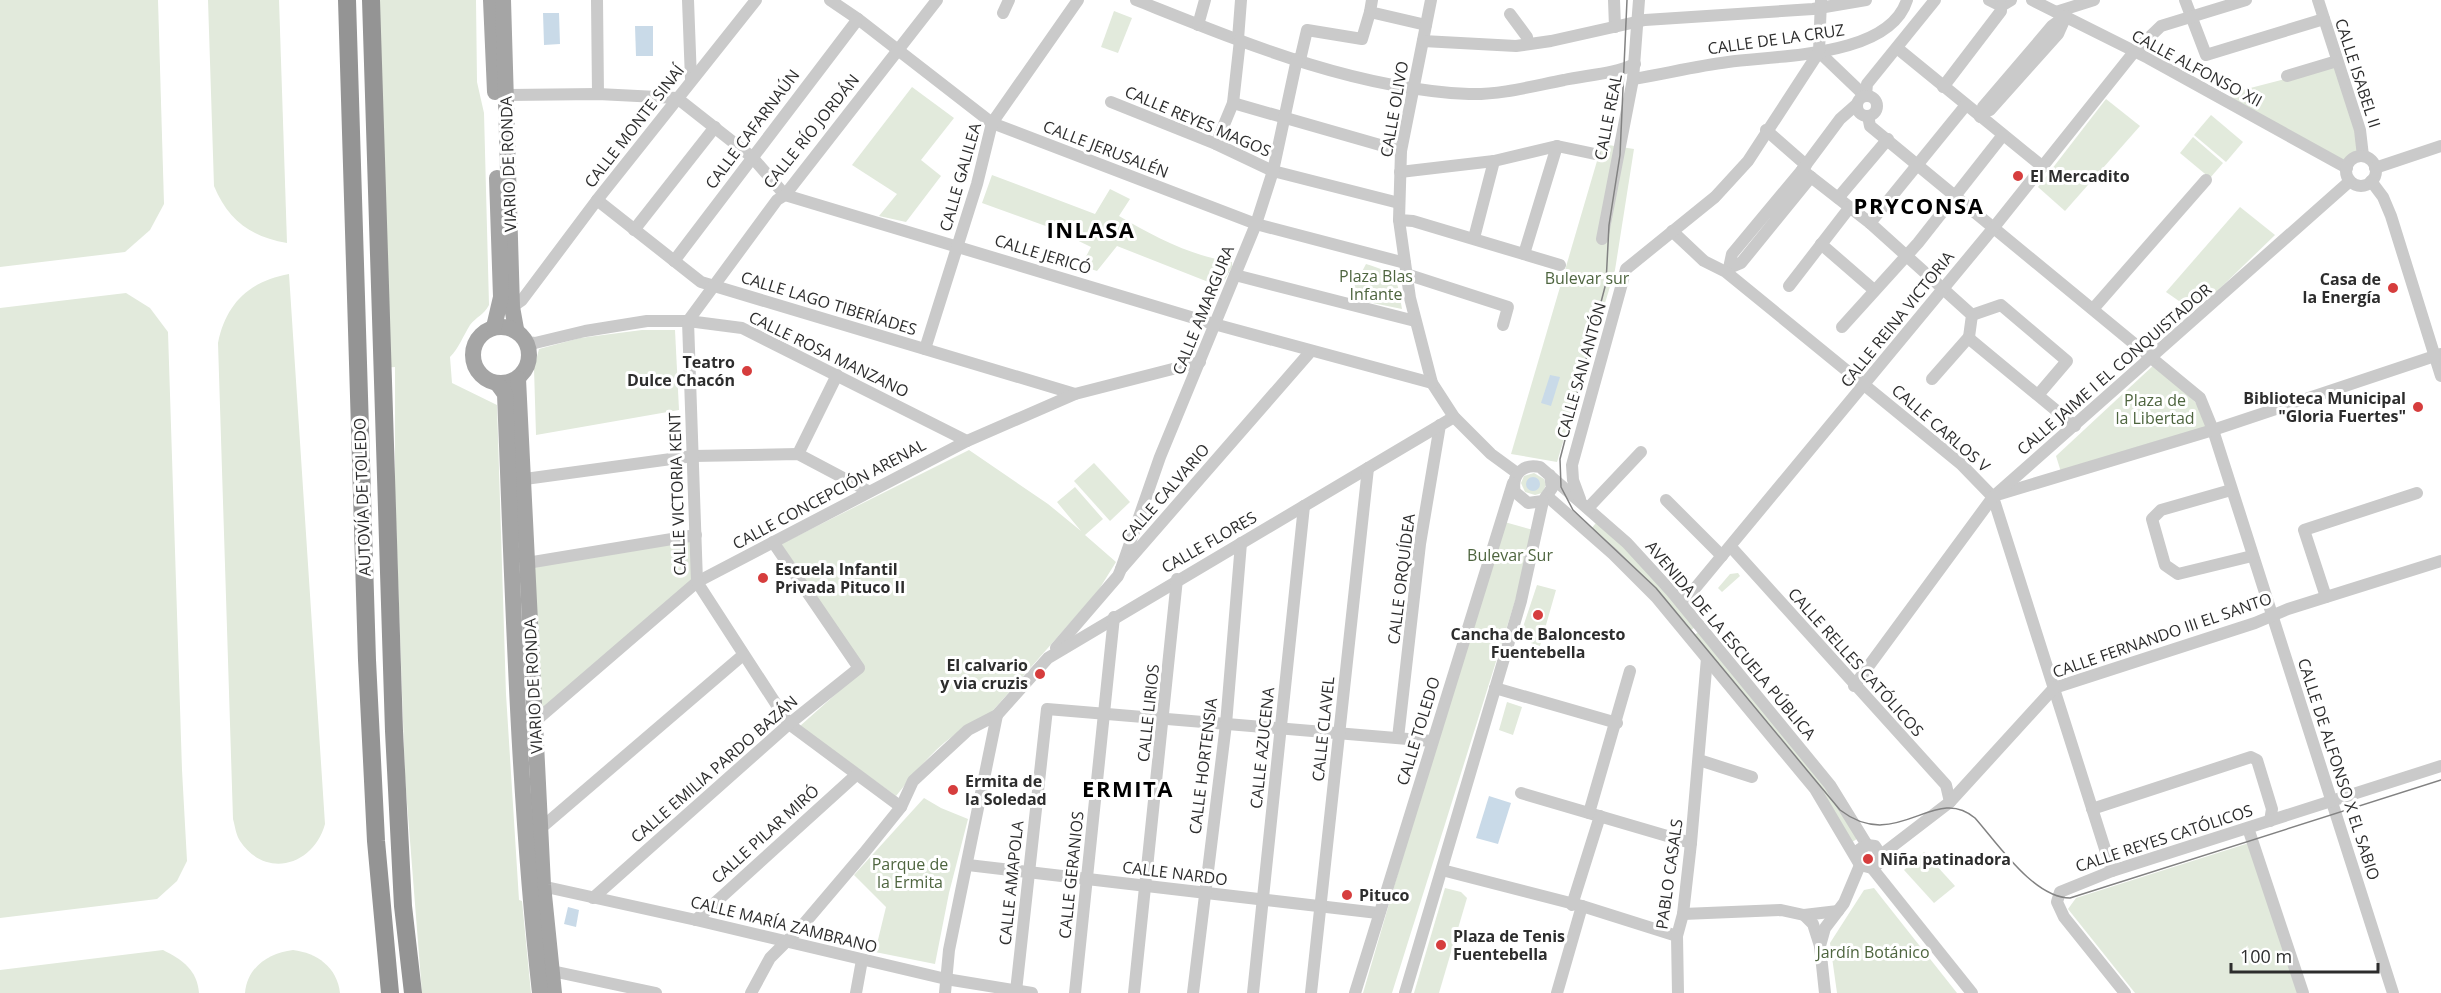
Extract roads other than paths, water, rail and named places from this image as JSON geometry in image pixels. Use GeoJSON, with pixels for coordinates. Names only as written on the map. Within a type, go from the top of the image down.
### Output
{"type":"FeatureCollection","features":[{"type":"Feature","properties":{"kind":"highway","name":"AUTOVÍA DE TOLEDO"},"geometry":{"type":"LineString","coordinates":[[347,0],[368,671],[376,842],[390,993]]}},
{"type":"Feature","properties":{"kind":"highway","name":"AUTOVÍA DE TOLEDO"},"geometry":{"type":"LineString","coordinates":[[371,0],[394,731],[404,906],[413,993]]}},
{"type":"Feature","properties":{"kind":"main road","name":"VIARIO DE RONDA"},"geometry":{"type":"LineString","coordinates":[[491,0],[501,297],[494,327]]}},
{"type":"Feature","properties":{"kind":"main road","name":"VIARIO DE RONDA"},"geometry":{"type":"LineString","coordinates":[[503,0],[512,307],[516,328]]}},
{"type":"Feature","properties":{"kind":"main road"},"geometry":{"type":"LineString","coordinates":[[494,327],[516,328],[527,342],[529,361],[518,379],[497,383],[481,375],[473,355],[475,343],[483,333],[494,327]]}},
{"type":"Feature","properties":{"kind":"main road","name":"VIARIO DE RONDA"},"geometry":{"type":"LineString","coordinates":[[518,379],[525,479],[527,563],[541,828],[536,885],[540,993]]}},
{"type":"Feature","properties":{"kind":"main road","name":"VIARIO DE RONDA"},"geometry":{"type":"LineString","coordinates":[[497,383],[505,394],[519,733],[536,885],[554,993]]}},
{"type":"Feature","properties":{"kind":"street"},"geometry":{"type":"LineString","coordinates":[[597,0],[598,94]]}},
{"type":"Feature","properties":{"kind":"street"},"geometry":{"type":"LineString","coordinates":[[688,0],[691,80]]}},
{"type":"Feature","properties":{"kind":"street","name":"CALLE MONTE SINAÍ"},"geometry":{"type":"LineString","coordinates":[[512,307],[522,300],[597,200],[756,0]]}},
{"type":"Feature","properties":{"kind":"street","name":"CALLE JERUSALÉN"},"geometry":{"type":"LineString","coordinates":[[830,0],[992,123],[1257,224],[1406,268],[1508,307],[1503,325]]}},
{"type":"Feature","properties":{"kind":"street","name":"CALLE RÍO JORDÁN"},"geometry":{"type":"LineString","coordinates":[[713,285],[777,200],[785,195],[937,0]]}},
{"type":"Feature","properties":{"kind":"street"},"geometry":{"type":"LineString","coordinates":[[1002,13],[1009,0]]}},
{"type":"Feature","properties":{"kind":"street","name":"CALLE GALILEA"},"geometry":{"type":"LineString","coordinates":[[925,349],[992,123],[1078,0]]}},
{"type":"Feature","properties":{"kind":"street"},"geometry":{"type":"LineString","coordinates":[[1136,0],[1329,72],[1412,87],[1470,94],[1518,89],[1607,72],[1635,64]]}},
{"type":"Feature","properties":{"kind":"street"},"geometry":{"type":"LineString","coordinates":[[1198,25],[1206,0]]}},
{"type":"Feature","properties":{"kind":"street"},"geometry":{"type":"LineString","coordinates":[[1216,144],[1233,103],[1241,0]]}},
{"type":"Feature","properties":{"kind":"street","name":"CALLE OLIVO"},"geometry":{"type":"LineString","coordinates":[[1431,0],[1401,151],[1399,220],[1415,321],[1432,383],[1454,417],[1516,476]]}},
{"type":"Feature","properties":{"kind":"street"},"geometry":{"type":"LineString","coordinates":[[1614,0],[1626,24]]}},
{"type":"Feature","properties":{"kind":"street","name":"CALLE REAL"},"geometry":{"type":"LineString","coordinates":[[1602,239],[1635,64],[1626,24],[1639,0]]}},
{"type":"Feature","properties":{"kind":"street"},"geometry":{"type":"LineString","coordinates":[[1423,41],[1516,46],[1626,24],[1866,0]]}},
{"type":"Feature","properties":{"kind":"street","name":"CALLE DE LA CRUZ"},"geometry":{"type":"LineString","coordinates":[[1633,79],[1727,62],[1819,52],[1856,44],[1880,31],[1897,16],[1907,0]]}},
{"type":"Feature","properties":{"kind":"street"},"geometry":{"type":"LineString","coordinates":[[1821,4],[1819,52],[1863,98],[1875,99],[1878,106],[1875,113],[1868,116],[1860,112],[1863,98],[1867,84],[1935,0]]}},
{"type":"Feature","properties":{"kind":"street"},"geometry":{"type":"LineString","coordinates":[[1943,87],[1991,27],[2006,3],[1989,0]]}},
{"type":"Feature","properties":{"kind":"street","name":"CALLE ALFONSO XII"},"geometry":{"type":"LineString","coordinates":[[2032,0],[2134,52],[2347,168]]}},
{"type":"Feature","properties":{"kind":"street"},"geometry":{"type":"LineString","coordinates":[[1982,114],[1990,110],[2058,34],[2061,14],[2094,0]]}},
{"type":"Feature","properties":{"kind":"street"},"geometry":{"type":"LineString","coordinates":[[2185,0],[2206,55],[2324,19]]}},
{"type":"Feature","properties":{"kind":"street","name":"CALLE REINA VICTORIA"},"geometry":{"type":"LineString","coordinates":[[1682,604],[1995,226],[2134,52],[2161,26],[2246,0]]}},
{"type":"Feature","properties":{"kind":"street","name":"CALLE ISABEL II"},"geometry":{"type":"LineString","coordinates":[[2318,0],[2360,130],[2363,156]]}},
{"type":"Feature","properties":{"kind":"street"},"geometry":{"type":"LineString","coordinates":[[1371,6],[1426,25]]}},
{"type":"Feature","properties":{"kind":"street","name":"CALLE AMARGURA"},"geometry":{"type":"LineString","coordinates":[[1121,569],[1160,457],[1257,224],[1273,171],[1283,115],[1307,30],[1362,39],[1371,6]]}},
{"type":"Feature","properties":{"kind":"street"},"geometry":{"type":"LineString","coordinates":[[1510,14],[1527,37],[1528,44]]}},
{"type":"Feature","properties":{"kind":"street","name":"CALLE CAFARNAÚN"},"geometry":{"type":"LineString","coordinates":[[674,261],[858,19]]}},
{"type":"Feature","properties":{"kind":"street"},"geometry":{"type":"LineString","coordinates":[[1897,48],[1965,105],[1982,114],[2003,135],[2043,166]]}},
{"type":"Feature","properties":{"kind":"street","name":"CALLE SAN ANTÓN"},"geometry":{"type":"LineString","coordinates":[[1584,504],[1573,480],[1572,465],[1626,270],[1715,197],[1748,161],[1766,130],[1819,52]]}},
{"type":"Feature","properties":{"kind":"street"},"geometry":{"type":"LineString","coordinates":[[2287,76],[2337,61]]}},
{"type":"Feature","properties":{"kind":"street"},"geometry":{"type":"LineString","coordinates":[[506,95],[598,94],[677,98],[752,157],[785,195]]}},
{"type":"Feature","properties":{"kind":"street"},"geometry":{"type":"LineString","coordinates":[[1727,270],[1732,254],[1807,171],[1840,119],[1863,98]]}},
{"type":"Feature","properties":{"kind":"street","name":"CALLE REYES MAGOS"},"geometry":{"type":"LineString","coordinates":[[1111,102],[1216,144],[1273,171],[1399,203]]}},
{"type":"Feature","properties":{"kind":"street"},"geometry":{"type":"LineString","coordinates":[[1233,103],[1283,115],[1401,151]]}},
{"type":"Feature","properties":{"kind":"street"},"geometry":{"type":"LineString","coordinates":[[1870,223],[1965,105]]}},
{"type":"Feature","properties":{"kind":"street","name":"CALLE DE ALFONSO X EL SABIO"},"geometry":{"type":"LineString","coordinates":[[1868,116],[1870,126],[1995,226],[2200,398],[2213,430],[2392,993]]}},
{"type":"Feature","properties":{"kind":"street"},"geometry":{"type":"LineString","coordinates":[[634,230],[715,127]]}},
{"type":"Feature","properties":{"kind":"street"},"geometry":{"type":"LineString","coordinates":[[1766,130],[1807,171],[1870,223],[1972,315]]}},
{"type":"Feature","properties":{"kind":"street"},"geometry":{"type":"LineString","coordinates":[[1842,327],[1918,243],[2003,135]]}},
{"type":"Feature","properties":{"kind":"street"},"geometry":{"type":"LineString","coordinates":[[1838,198],[1887,139]]}},
{"type":"Feature","properties":{"kind":"street"},"geometry":{"type":"LineString","coordinates":[[1524,254],[1557,146]]}},
{"type":"Feature","properties":{"kind":"street"},"geometry":{"type":"LineString","coordinates":[[1400,172],[1494,161],[1557,146],[1595,154]]}},
{"type":"Feature","properties":{"kind":"street"},"geometry":{"type":"LineString","coordinates":[[2375,168],[2441,146]]}},
{"type":"Feature","properties":{"kind":"street"},"geometry":{"type":"LineString","coordinates":[[2363,156],[2371,160],[2375,168],[2371,181],[2363,185],[2350,181],[2347,168],[2355,158],[2363,156]]}},
{"type":"Feature","properties":{"kind":"street"},"geometry":{"type":"LineString","coordinates":[[1474,238],[1494,161]]}},
{"type":"Feature","properties":{"kind":"street"},"geometry":{"type":"LineString","coordinates":[[2092,309],[2206,180]]}},
{"type":"Feature","properties":{"kind":"street","name":"CALLE JAIME I EL CONQUISTADOR"},"geometry":{"type":"LineString","coordinates":[[1854,686],[1993,497],[2350,181]]}},
{"type":"Feature","properties":{"kind":"street"},"geometry":{"type":"LineString","coordinates":[[2371,181],[2388,206],[2438,356],[2441,376]]}},
{"type":"Feature","properties":{"kind":"street","name":"CALLE JERICÓ"},"geometry":{"type":"LineString","coordinates":[[785,195],[1214,324],[1432,383]]}},
{"type":"Feature","properties":{"kind":"street","name":"CALLE LAGO TIBERÍADES"},"geometry":{"type":"LineString","coordinates":[[597,200],[701,282],[1075,394]]}},
{"type":"Feature","properties":{"kind":"street"},"geometry":{"type":"LineString","coordinates":[[1789,286],[1850,207]]}},
{"type":"Feature","properties":{"kind":"street"},"geometry":{"type":"LineString","coordinates":[[1399,220],[1413,221],[1474,238],[1560,265]]}},
{"type":"Feature","properties":{"kind":"street","name":"CALLE CARLOS V"},"geometry":{"type":"LineString","coordinates":[[1672,231],[1704,261],[1727,270],[1961,464],[1993,497],[2112,871]]}},
{"type":"Feature","properties":{"kind":"street"},"geometry":{"type":"LineString","coordinates":[[1821,244],[1874,290]]}},
{"type":"Feature","properties":{"kind":"street"},"geometry":{"type":"LineString","coordinates":[[1235,275],[1415,321]]}},
{"type":"Feature","properties":{"kind":"street"},"geometry":{"type":"LineString","coordinates":[[688,321],[713,285]]}},
{"type":"Feature","properties":{"kind":"street"},"geometry":{"type":"LineString","coordinates":[[1972,315],[2001,305],[2067,361],[2038,395]]}},
{"type":"Feature","properties":{"kind":"street"},"geometry":{"type":"LineString","coordinates":[[1932,379],[1969,337],[1972,315]]}},
{"type":"Feature","properties":{"kind":"street","name":"CALLE ROSA MANZANO"},"geometry":{"type":"LineString","coordinates":[[527,342],[535,343],[585,331],[647,321],[688,321],[742,328],[967,441]]}},
{"type":"Feature","properties":{"kind":"street","name":"CALLE VICTORIA KENT"},"geometry":{"type":"LineString","coordinates":[[688,321],[697,582],[789,724],[901,807]]}},
{"type":"Feature","properties":{"kind":"street"},"geometry":{"type":"LineString","coordinates":[[1969,337],[2075,426]]}},
{"type":"Feature","properties":{"kind":"street","name":"CALLE CALVARIO"},"geometry":{"type":"LineString","coordinates":[[1048,658],[1118,576],[1121,569],[1311,351]]}},
{"type":"Feature","properties":{"kind":"street"},"geometry":{"type":"LineString","coordinates":[[1993,497],[2213,430],[2438,356]]}},
{"type":"Feature","properties":{"kind":"street","name":"CALLE CONCEPCIÓN ARENAL"},"geometry":{"type":"LineString","coordinates":[[519,733],[526,725],[535,724],[697,582],[967,441],[1075,394],[1200,362]]}},
{"type":"Feature","properties":{"kind":"street"},"geometry":{"type":"LineString","coordinates":[[798,454],[837,375]]}},
{"type":"Feature","properties":{"kind":"street","name":"CALLE FLORES"},"geometry":{"type":"LineString","coordinates":[[997,715],[1048,658],[1177,579],[1454,417]]}},
{"type":"Feature","properties":{"kind":"street","name":"CALLE ORQUÍDEA"},"geometry":{"type":"LineString","coordinates":[[1398,738],[1420,544],[1440,425]]}},
{"type":"Feature","properties":{"kind":"street"},"geometry":{"type":"LineString","coordinates":[[1584,504],[1641,452]]}},
{"type":"Feature","properties":{"kind":"street"},"geometry":{"type":"LineString","coordinates":[[525,479],[693,456],[798,454],[868,491]]}},
{"type":"Feature","properties":{"kind":"street"},"geometry":{"type":"LineString","coordinates":[[1405,993],[1521,601],[1545,499],[1552,484],[1550,475],[1535,465],[1528,466],[1516,476],[1515,492],[1521,500],[1531,504],[1545,499]]}},
{"type":"Feature","properties":{"kind":"street","name":"CALLE CLAVEL"},"geometry":{"type":"LineString","coordinates":[[1311,993],[1368,468]]}},
{"type":"Feature","properties":{"kind":"street","name":"AVENIDA DE LA ESCUELA PÚBLICA"},"geometry":{"type":"LineString","coordinates":[[1550,475],[1627,543],[1682,604],[1830,785],[1867,845]]}},
{"type":"Feature","properties":{"kind":"street","name":"CALLE TOLEDO"},"geometry":{"type":"LineString","coordinates":[[1355,993],[1378,913],[1516,476]]}},
{"type":"Feature","properties":{"kind":"street"},"geometry":{"type":"LineString","coordinates":[[2231,490],[2161,510],[2152,519],[2165,565],[2178,574],[2252,556]]}},
{"type":"Feature","properties":{"kind":"street"},"geometry":{"type":"LineString","coordinates":[[2326,597],[2304,530],[2417,493]]}},
{"type":"Feature","properties":{"kind":"street","name":"AVENIDA DE LA ESCUELA PÚBLICA"},"geometry":{"type":"LineString","coordinates":[[1545,499],[1633,573],[1707,658],[1815,789],[1863,863],[1972,993]]}},
{"type":"Feature","properties":{"kind":"street","name":"CALLE RELLES CATÓLICOS"},"geometry":{"type":"LineString","coordinates":[[1666,500],[1726,552],[1854,686],[1946,785],[1950,802]]}},
{"type":"Feature","properties":{"kind":"street","name":"CALLE AZUCENA"},"geometry":{"type":"LineString","coordinates":[[1253,993],[1304,506]]}},
{"type":"Feature","properties":{"kind":"street"},"geometry":{"type":"LineString","coordinates":[[527,563],[696,535]]}},
{"type":"Feature","properties":{"kind":"street","name":"CALLE EMILIA PARDO BAZÁN"},"geometry":{"type":"LineString","coordinates":[[593,898],[789,724],[859,668],[773,542]]}},
{"type":"Feature","properties":{"kind":"street","name":"CALLE HORTENSIA"},"geometry":{"type":"LineString","coordinates":[[1193,993],[1226,724],[1241,543]]}},
{"type":"Feature","properties":{"kind":"street","name":"CALLE FERNANDO III EL SANTO"},"geometry":{"type":"LineString","coordinates":[[1881,855],[1950,802],[2054,688],[2441,561]]}},
{"type":"Feature","properties":{"kind":"street","name":"CALLE LIRIOS"},"geometry":{"type":"LineString","coordinates":[[1134,993],[1165,718],[1177,579]]}},
{"type":"Feature","properties":{"kind":"street","name":"CALLE GERANIOS"},"geometry":{"type":"LineString","coordinates":[[1075,993],[1114,617]]}},
{"type":"Feature","properties":{"kind":"street"},"geometry":{"type":"LineString","coordinates":[[541,828],[743,655]]}},
{"type":"Feature","properties":{"kind":"street","name":"PABLO CASALS"},"geometry":{"type":"LineString","coordinates":[[1678,993],[1677,936],[1683,914],[1691,843],[1707,658]]}},
{"type":"Feature","properties":{"kind":"street"},"geometry":{"type":"LineString","coordinates":[[1557,993],[1577,906],[1593,814],[1630,671]]}},
{"type":"Feature","properties":{"kind":"street"},"geometry":{"type":"LineString","coordinates":[[1495,688],[1617,723]]}},
{"type":"Feature","properties":{"kind":"street","name":"CALLE AMAPOLA"},"geometry":{"type":"LineString","coordinates":[[1016,991],[1047,709],[1105,713]]}},
{"type":"Feature","properties":{"kind":"street"},"geometry":{"type":"LineString","coordinates":[[1105,713],[1432,741]]}},
{"type":"Feature","properties":{"kind":"street"},"geometry":{"type":"LineString","coordinates":[[751,993],[770,958],[901,807],[913,781],[968,730],[997,715]]}},
{"type":"Feature","properties":{"kind":"street"},"geometry":{"type":"LineString","coordinates":[[945,993],[949,950],[997,715]]}},
{"type":"Feature","properties":{"kind":"street","name":"CALLE REYES CATÓLICOS"},"geometry":{"type":"LineString","coordinates":[[2092,809],[2251,757],[2257,760],[2272,809],[2271,821]]}},
{"type":"Feature","properties":{"kind":"street"},"geometry":{"type":"LineString","coordinates":[[1699,760],[1752,777]]}},
{"type":"Feature","properties":{"kind":"street","name":"CALLE REYES CATÓLICOS"},"geometry":{"type":"LineString","coordinates":[[2125,993],[2064,917],[2056,902],[2060,892],[2112,871],[2441,766]]}},
{"type":"Feature","properties":{"kind":"street","name":"CALLE PILAR MIRÓ"},"geometry":{"type":"LineString","coordinates":[[696,920],[856,775]]}},
{"type":"Feature","properties":{"kind":"street"},"geometry":{"type":"LineString","coordinates":[[1521,793],[1691,843]]}},
{"type":"Feature","properties":{"kind":"street"},"geometry":{"type":"LineString","coordinates":[[2248,828],[2303,993]]}},
{"type":"Feature","properties":{"kind":"street"},"geometry":{"type":"LineString","coordinates":[[1820,946],[1825,928],[1844,903],[1863,863],[1860,849],[1867,845],[1875,846],[1881,855],[1879,863],[1863,863]]}},
{"type":"Feature","properties":{"kind":"street","name":"CALLE NARDO"},"geometry":{"type":"LineString","coordinates":[[968,865],[1378,913]]}},
{"type":"Feature","properties":{"kind":"street"},"geometry":{"type":"LineString","coordinates":[[1442,870],[1463,873],[1677,936]]}},
{"type":"Feature","properties":{"kind":"street","name":"CALLE MARÍA ZAMBRANO"},"geometry":{"type":"LineString","coordinates":[[536,885],[696,920],[946,980],[1032,993]]}},
{"type":"Feature","properties":{"kind":"street"},"geometry":{"type":"LineString","coordinates":[[1683,914],[1781,910],[1804,915],[1838,911]]}},
{"type":"Feature","properties":{"kind":"street"},"geometry":{"type":"LineString","coordinates":[[1804,915],[1813,924],[1820,946],[1825,993]]}},
{"type":"Feature","properties":{"kind":"street"},"geometry":{"type":"LineString","coordinates":[[855,993],[862,960]]}},
{"type":"Feature","properties":{"kind":"street"},"geometry":{"type":"LineString","coordinates":[[552,971],[656,993]]}},
{"type":"Feature","properties":{"kind":"water"},"geometry":{"type":"Polygon","coordinates":[[[543,13],[559,13],[560,44],[544,45],[543,13]]]}},
{"type":"Feature","properties":{"kind":"water"},"geometry":{"type":"Polygon","coordinates":[[[635,26],[653,26],[653,56],[636,56],[635,26]]]}},
{"type":"Feature","properties":{"kind":"water"},"geometry":{"type":"Polygon","coordinates":[[[1550,375],[1560,377],[1551,406],[1541,403],[1550,375]]]}},
{"type":"Feature","properties":{"kind":"water"},"geometry":{"type":"Polygon","coordinates":[[[1533,477],[1538,479],[1540,484],[1538,489],[1533,491],[1528,489],[1526,484],[1528,479],[1533,477]]]}},
{"type":"Feature","properties":{"kind":"water"},"geometry":{"type":"Polygon","coordinates":[[[1489,796],[1511,803],[1498,844],[1476,838],[1489,796]]]}},
{"type":"Feature","properties":{"kind":"water"},"geometry":{"type":"Polygon","coordinates":[[[568,907],[579,910],[576,927],[564,924],[568,907]]]}},
{"type":"Feature","properties":{"kind":"tram line"},"geometry":{"type":"LineString","coordinates":[[1627,0],[1620,155],[1609,225],[1606,283],[1560,459],[1561,487],[1573,510],[1656,588],[1840,810],[1860,822],[1879,825],[1897,823],[1945,808],[1960,809],[1975,818],[2030,880],[2057,896],[2070,898],[2441,780]]}},
{"type":"Feature","properties":{"kind":"place","name":"El Mercadito"},"geometry":{"type":"Point","coordinates":[2018,176]}},
{"type":"Feature","properties":{"kind":"place","name":"Casa de la Energía"},"geometry":{"type":"Point","coordinates":[2393,288]}},
{"type":"Feature","properties":{"kind":"place","name":"Teatro Dulce Chacón"},"geometry":{"type":"Point","coordinates":[747,371]}},
{"type":"Feature","properties":{"kind":"place","name":"Biblioteca Municipal \"Gloria Fuertes\""},"geometry":{"type":"Point","coordinates":[2418,407]}},
{"type":"Feature","properties":{"kind":"place","name":"Escuela Infantil Privada Pituco II"},"geometry":{"type":"Point","coordinates":[763,578]}},
{"type":"Feature","properties":{"kind":"place","name":"Cancha de Baloncesto Fuentebella"},"geometry":{"type":"Point","coordinates":[1538,615]}},
{"type":"Feature","properties":{"kind":"place","name":"El calvario y via cruzis"},"geometry":{"type":"Point","coordinates":[1040,674]}},
{"type":"Feature","properties":{"kind":"place","name":"Ermita de la Soledad"},"geometry":{"type":"Point","coordinates":[953,790]}},
{"type":"Feature","properties":{"kind":"place","name":"Niña patinadora"},"geometry":{"type":"Point","coordinates":[1868,859]}},
{"type":"Feature","properties":{"kind":"place","name":"Pituco"},"geometry":{"type":"Point","coordinates":[1347,895]}},
{"type":"Feature","properties":{"kind":"place","name":"Plaza de Tenis Fuentebella"},"geometry":{"type":"Point","coordinates":[1441,945]}},
{"type":"Feature","properties":{"kind":"district","name":"PRYCONSA"},"geometry":{"type":"Point","coordinates":[1919,206]}},
{"type":"Feature","properties":{"kind":"district","name":"INLASA"},"geometry":{"type":"Point","coordinates":[1091,230]}},
{"type":"Feature","properties":{"kind":"district","name":"ERMITA"},"geometry":{"type":"Point","coordinates":[1128,789]}},
{"type":"Feature","properties":{"kind":"park label","name":"Bulevar sur"},"geometry":{"type":"Point","coordinates":[1587,278]}},
{"type":"Feature","properties":{"kind":"park label","name":"Plaza Blas Infante"},"geometry":{"type":"Point","coordinates":[1376,285]}},
{"type":"Feature","properties":{"kind":"park label","name":"Plaza de la Libertad"},"geometry":{"type":"Point","coordinates":[2155,409]}},
{"type":"Feature","properties":{"kind":"park label","name":"Bulevar Sur"},"geometry":{"type":"Point","coordinates":[1510,555]}},
{"type":"Feature","properties":{"kind":"park label","name":"Parque de la Ermita"},"geometry":{"type":"Point","coordinates":[910,873]}},
{"type":"Feature","properties":{"kind":"park label","name":"Jardín Botánico"},"geometry":{"type":"Point","coordinates":[1873,952]}}]}
